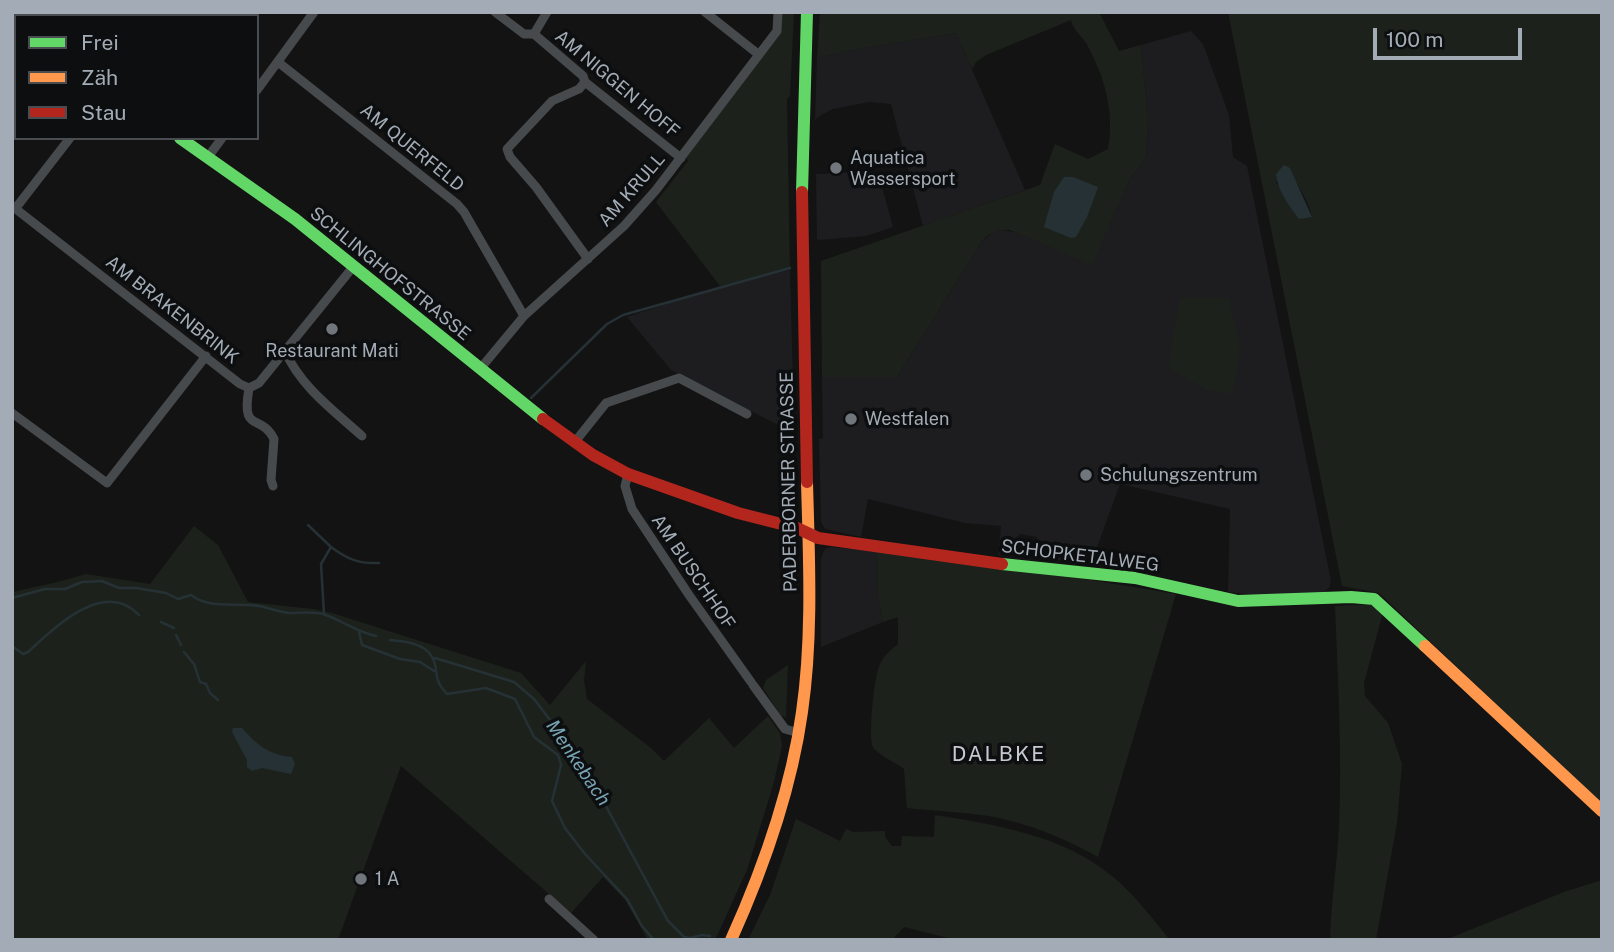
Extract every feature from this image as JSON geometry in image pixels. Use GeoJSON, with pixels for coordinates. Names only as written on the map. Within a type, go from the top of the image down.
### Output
{"type":"FeatureCollection","features":[{"type":"Feature","properties":{"kind":"street"},"geometry":{"type":"LineString","coordinates":[[259,87],[311,15],[298,12]]}},
{"type":"Feature","properties":{"kind":"street","name":"AM NIGGEN HOFF"},"geometry":{"type":"LineString","coordinates":[[495,12],[524,34],[534,34],[583,76],[585,82],[681,158]]}},
{"type":"Feature","properties":{"kind":"street","name":"AM NIGGEN HOFF"},"geometry":{"type":"LineString","coordinates":[[534,34],[547,12]]}},
{"type":"Feature","properties":{"kind":"street"},"geometry":{"type":"LineString","coordinates":[[705,12],[758,54]]}},
{"type":"Feature","properties":{"kind":"street","name":"AM KRULL"},"geometry":{"type":"LineString","coordinates":[[480,369],[524,316],[624,226],[681,158],[777,31],[778,12]]}},
{"type":"Feature","properties":{"kind":"street","name":"PADERBORNER STRASSE"},"geometry":{"type":"LineString","coordinates":[[731,940],[772,840],[787,791],[799,733],[807,655],[808,533],[802,110],[807,12]]}},
{"type":"Feature","properties":{"kind":"street","name":"AM QUERFELD"},"geometry":{"type":"LineString","coordinates":[[278,62],[457,204],[524,316]]}},
{"type":"Feature","properties":{"kind":"street"},"geometry":{"type":"LineString","coordinates":[[585,82],[579,89],[552,101],[507,149],[510,157],[536,187],[588,259]]}},
{"type":"Feature","properties":{"kind":"street","name":"AM BRAKENBRINK"},"geometry":{"type":"LineString","coordinates":[[68,140],[14,207],[240,384],[249,387]]}},
{"type":"Feature","properties":{"kind":"street","name":"SCHLINGHOFSTRASSE"},"geometry":{"type":"LineString","coordinates":[[183,140],[295,219],[574,443],[628,474],[686,496],[808,533]]}},
{"type":"Feature","properties":{"kind":"street"},"geometry":{"type":"LineString","coordinates":[[208,157],[221,140]]}},
{"type":"Feature","properties":{"kind":"street"},"geometry":{"type":"LineString","coordinates":[[273,486],[271,480],[274,439],[272,433],[250,419],[246,411],[249,387],[259,383],[353,267]]}},
{"type":"Feature","properties":{"kind":"street"},"geometry":{"type":"LineString","coordinates":[[285,351],[292,368],[303,383],[362,436]]}},
{"type":"Feature","properties":{"kind":"street"},"geometry":{"type":"LineString","coordinates":[[12,413],[107,484],[205,356]]}},
{"type":"Feature","properties":{"kind":"street"},"geometry":{"type":"LineString","coordinates":[[574,443],[606,403],[679,378],[747,414]]}},
{"type":"Feature","properties":{"kind":"street","name":"AM BUSCHHOF"},"geometry":{"type":"LineString","coordinates":[[628,474],[625,486],[632,509],[681,584],[785,729],[799,733]]}},
{"type":"Feature","properties":{"kind":"street","name":"SCHOPKETALWEG"},"geometry":{"type":"LineString","coordinates":[[808,533],[818,538],[957,559],[1135,578],[1238,601],[1274,602],[1351,597],[1374,599],[1602,811]]}},
{"type":"Feature","properties":{"kind":"street"},"geometry":{"type":"LineString","coordinates":[[549,899],[594,940]]}},
{"type":"Feature","properties":{"kind":"shaded area"},"geometry":{"type":"Polygon","coordinates":[[[782,12],[794,12],[790,96],[787,99],[790,270],[720,286],[656,202],[688,161],[686,157],[781,33],[782,12]]]}},
{"type":"Feature","properties":{"kind":"shaded area"},"geometry":{"type":"Polygon","coordinates":[[[820,12],[1099,12],[1119,51],[1141,45],[1148,119],[1146,157],[1130,178],[1092,265],[1010,230],[991,234],[982,241],[897,377],[822,377],[821,261],[1040,185],[1055,144],[1088,159],[1108,149],[1109,107],[1103,81],[1092,55],[1071,20],[986,55],[976,62],[972,69],[956,33],[817,58],[820,12]]]}},
{"type":"Feature","properties":{"kind":"shaded area"},"geometry":{"type":"Polygon","coordinates":[[[1228,12],[1602,12],[1602,804],[1379,593],[1342,586],[1228,12]],[[1290,168],[1276,182],[1312,217],[1308,205],[1290,168]]]}},
{"type":"Feature","properties":{"kind":"shaded area"},"geometry":{"type":"Polygon","coordinates":[[[1191,31],[1203,44],[1229,115],[1233,157],[1247,166],[1331,581],[1329,588],[1322,593],[1266,596],[1228,592],[1230,509],[1120,484],[1091,564],[1053,559],[1036,537],[1020,534],[998,556],[1001,526],[965,523],[868,499],[861,537],[825,529],[821,522],[819,439],[823,438],[822,377],[897,377],[982,241],[995,231],[1015,232],[1092,264],[1130,178],[1146,157],[1148,119],[1141,45],[1191,31]]]}},
{"type":"Feature","properties":{"kind":"shaded area"},"geometry":{"type":"Polygon","coordinates":[[[956,33],[1025,190],[923,226],[891,104],[869,102],[833,109],[815,120],[817,58],[956,33]]]}},
{"type":"Feature","properties":{"kind":"shaded area"},"geometry":{"type":"Polygon","coordinates":[[[1284,165],[1290,168],[1312,217],[1299,219],[1284,197],[1276,174],[1284,165]]]}},
{"type":"Feature","properties":{"kind":"shaded area"},"geometry":{"type":"Polygon","coordinates":[[[869,172],[870,179],[879,176],[893,227],[866,236],[817,240],[816,174],[869,172]]]}},
{"type":"Feature","properties":{"kind":"shaded area"},"geometry":{"type":"Polygon","coordinates":[[[1064,177],[1073,177],[1098,187],[1087,217],[1076,237],[1071,238],[1044,227],[1054,192],[1064,177]]]}},
{"type":"Feature","properties":{"kind":"shaded area"},"geometry":{"type":"Polygon","coordinates":[[[790,270],[794,427],[780,426],[671,370],[627,317],[720,286],[790,270]]]}},
{"type":"Feature","properties":{"kind":"shaded area"},"geometry":{"type":"Polygon","coordinates":[[[1181,298],[1229,298],[1240,349],[1233,394],[1205,389],[1169,368],[1181,298]]]}},
{"type":"Feature","properties":{"kind":"shaded area"},"geometry":{"type":"Polygon","coordinates":[[[194,526],[218,545],[248,602],[332,613],[521,673],[550,705],[586,661],[584,680],[587,699],[664,761],[709,718],[734,748],[768,716],[780,733],[782,746],[774,782],[747,870],[715,940],[648,940],[625,900],[603,877],[571,913],[401,766],[338,940],[12,940],[12,592],[86,574],[150,584],[194,526]]]}},
{"type":"Feature","properties":{"kind":"shaded area"},"geometry":{"type":"Polygon","coordinates":[[[830,547],[877,551],[878,597],[883,622],[821,647],[821,558],[825,549],[830,547]]]}},
{"type":"Feature","properties":{"kind":"shaded area"},"geometry":{"type":"Polygon","coordinates":[[[877,551],[1048,573],[1176,594],[1098,857],[1045,832],[1003,819],[907,808],[904,769],[878,753],[872,741],[872,709],[878,670],[886,655],[898,644],[898,617],[883,622],[878,597],[877,551]]]}},
{"type":"Feature","properties":{"kind":"shaded area"},"geometry":{"type":"Polygon","coordinates":[[[1375,604],[1383,612],[1364,683],[1365,696],[1388,723],[1402,764],[1397,823],[1376,940],[1330,940],[1340,799],[1335,606],[1375,604]]]}},
{"type":"Feature","properties":{"kind":"shaded area"},"geometry":{"type":"Polygon","coordinates":[[[788,665],[786,717],[781,716],[763,688],[766,680],[788,665]]]}},
{"type":"Feature","properties":{"kind":"shaded area"},"geometry":{"type":"Polygon","coordinates":[[[233,728],[242,728],[258,744],[270,751],[292,757],[295,764],[291,774],[262,768],[252,771],[247,767],[247,760],[232,732],[233,728]]]}},
{"type":"Feature","properties":{"kind":"shaded area"},"geometry":{"type":"Polygon","coordinates":[[[935,815],[1028,834],[1050,841],[1093,862],[1120,883],[1170,940],[956,940],[904,927],[892,940],[748,940],[770,895],[796,819],[840,841],[846,829],[853,832],[885,831],[885,837],[892,846],[901,846],[902,836],[934,837],[935,815]]]}},
{"type":"Feature","properties":{"kind":"shaded area"},"geometry":{"type":"Polygon","coordinates":[[[1602,880],[1602,940],[1445,940],[1564,892],[1602,880]]]}},
{"type":"Feature","properties":{"kind":"waterway"},"geometry":{"type":"LineString","coordinates":[[531,398],[607,324],[623,315],[790,268]]}},
{"type":"Feature","properties":{"kind":"waterway"},"geometry":{"type":"LineString","coordinates":[[308,525],[331,547]]}},
{"type":"Feature","properties":{"kind":"waterway"},"geometry":{"type":"LineString","coordinates":[[324,614],[321,564],[331,547],[354,560],[379,563]]}},
{"type":"Feature","properties":{"kind":"waterway","name":"Menkebach"},"geometry":{"type":"LineString","coordinates":[[12,598],[45,589],[65,589],[82,582],[102,581],[119,588],[166,593],[178,599],[191,595],[215,604],[259,606],[290,613],[319,613],[376,636]]}},
{"type":"Feature","properties":{"kind":"waterway"},"geometry":{"type":"LineString","coordinates":[[12,646],[23,654],[28,652],[65,620],[95,604],[111,602],[125,605],[139,615]]}},
{"type":"Feature","properties":{"kind":"waterway"},"geometry":{"type":"LineString","coordinates":[[161,622],[174,628]]}},
{"type":"Feature","properties":{"kind":"waterway","name":"Menkebach"},"geometry":{"type":"LineString","coordinates":[[359,632],[362,645],[400,659],[420,662],[434,671]]}},
{"type":"Feature","properties":{"kind":"waterway"},"geometry":{"type":"LineString","coordinates":[[176,635],[181,645]]}},
{"type":"Feature","properties":{"kind":"waterway","name":"Menkebach"},"geometry":{"type":"LineString","coordinates":[[390,640],[413,644],[429,652],[437,679],[447,694],[486,688],[515,699],[534,737],[558,755],[561,765],[552,801],[565,828],[627,899],[642,926],[654,940]]}},
{"type":"Feature","properties":{"kind":"waterway"},"geometry":{"type":"LineString","coordinates":[[184,652],[194,664],[200,682],[206,684],[210,693],[218,700]]}},
{"type":"Feature","properties":{"kind":"waterway","name":"Menkebach"},"geometry":{"type":"LineString","coordinates":[[435,658],[514,682],[534,699],[599,788],[607,808],[668,921],[684,937],[710,936]]}},
{"type":"Feature","properties":{"kind":"traffic: fast"},"geometry":{"type":"LineString","coordinates":[[802,192],[807,12]]}},
{"type":"Feature","properties":{"kind":"traffic: fast"},"geometry":{"type":"LineString","coordinates":[[183,140],[295,219],[543,419]]}},
{"type":"Feature","properties":{"kind":"traffic: fast"},"geometry":{"type":"LineString","coordinates":[[1002,564],[1135,578],[1238,601],[1351,597],[1374,599],[1425,646]]}},
{"type":"Feature","properties":{"kind":"traffic: slow"},"geometry":{"type":"LineString","coordinates":[[731,940],[775,828],[791,771],[802,712],[809,626],[807,482]]}},
{"type":"Feature","properties":{"kind":"traffic: slow"},"geometry":{"type":"LineString","coordinates":[[1425,646],[1602,811]]}},
{"type":"Feature","properties":{"kind":"traffic: jam"},"geometry":{"type":"LineString","coordinates":[[802,192],[807,482]]}},
{"type":"Feature","properties":{"kind":"traffic: jam"},"geometry":{"type":"LineString","coordinates":[[543,419],[593,455],[628,474],[738,513],[797,528],[818,538],[1002,564]]}},
{"type":"Feature","properties":{"kind":"place","name":"Aquatica Wassersport"},"geometry":{"type":"Point","coordinates":[836,168]}},
{"type":"Feature","properties":{"kind":"place","name":"Restaurant Mati"},"geometry":{"type":"Point","coordinates":[332,329]}},
{"type":"Feature","properties":{"kind":"place","name":"Westfalen"},"geometry":{"type":"Point","coordinates":[851,419]}},
{"type":"Feature","properties":{"kind":"place","name":"Schulungszentrum"},"geometry":{"type":"Point","coordinates":[1086,475]}},
{"type":"Feature","properties":{"kind":"place","name":"1 A"},"geometry":{"type":"Point","coordinates":[361,879]}},
{"type":"Feature","properties":{"kind":"district","name":"DALBKE"},"geometry":{"type":"Point","coordinates":[999,755]}}]}
